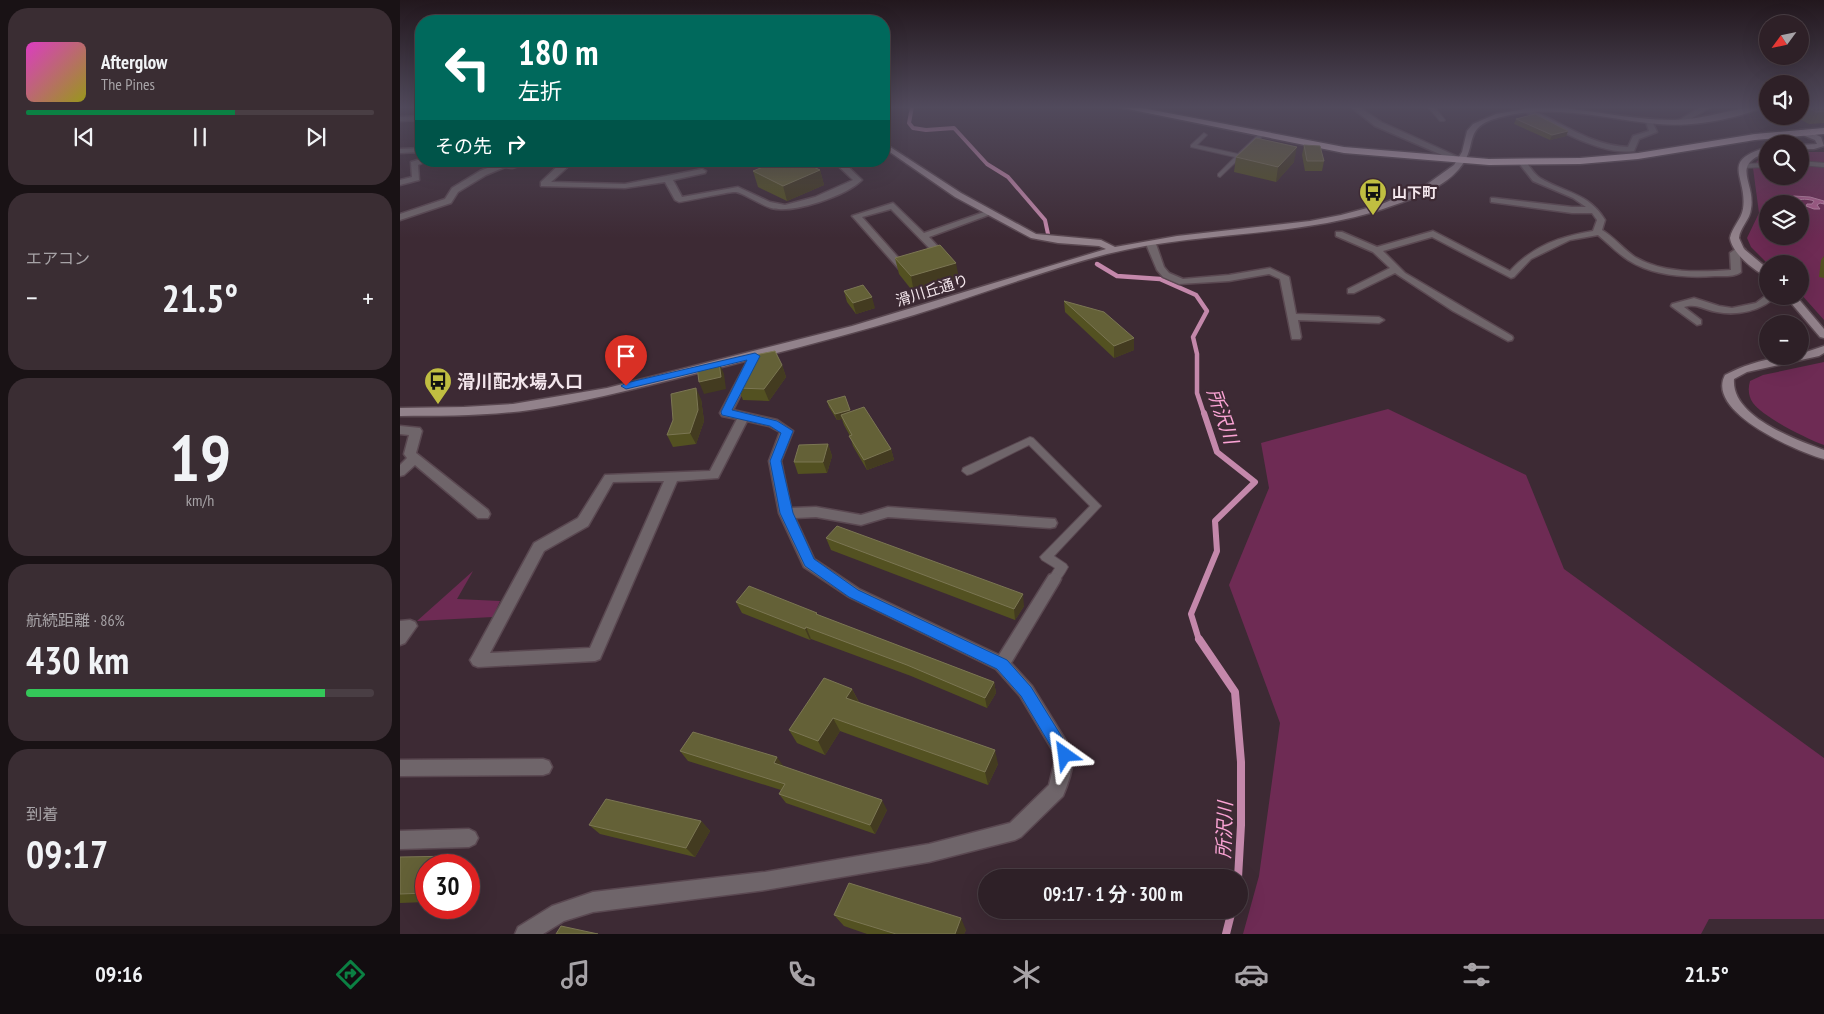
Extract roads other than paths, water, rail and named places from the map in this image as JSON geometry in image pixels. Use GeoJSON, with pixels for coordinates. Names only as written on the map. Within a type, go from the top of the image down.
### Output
{"type":"FeatureCollection","features":[{"type":"Feature","properties":{"kind":"highway"},"geometry":{"type":"LineString","coordinates":[[1351,151],[1461,160],[1522,162],[1638,156],[1671,151]]}},
{"type":"Feature","properties":{"kind":"street"},"geometry":{"type":"LineString","coordinates":[[892,151],[934,180],[990,214],[1034,236],[1058,240],[1102,243],[1116,250]]}},
{"type":"Feature","properties":{"kind":"street"},"geometry":{"type":"LineString","coordinates":[[1439,151],[1461,160],[1464,151]]}},
{"type":"Feature","properties":{"kind":"street"},"geometry":{"type":"LineString","coordinates":[[1759,152],[1746,159],[1742,166],[1747,209],[1734,234],[1735,242],[1740,249],[1759,266]]}},
{"type":"Feature","properties":{"kind":"street","name":"滑川丘通り"},"geometry":{"type":"LineString","coordinates":[[400,412],[483,411],[528,406],[587,395],[755,356],[855,329],[1116,250],[1316,223],[1354,215],[1419,192],[1457,166],[1461,160]]}},
{"type":"Feature","properties":{"kind":"street"},"geometry":{"type":"LineString","coordinates":[[1522,162],[1536,179],[1576,196],[1594,210],[1601,220],[1596,233]]}},
{"type":"Feature","properties":{"kind":"street"},"geometry":{"type":"LineString","coordinates":[[400,183],[416,178],[415,164]]}},
{"type":"Feature","properties":{"kind":"street"},"geometry":{"type":"LineString","coordinates":[[400,218],[448,200],[455,190],[483,173],[498,167]]}},
{"type":"Feature","properties":{"kind":"street"},"geometry":{"type":"LineString","coordinates":[[563,167],[544,184],[624,186],[702,171]]}},
{"type":"Feature","properties":{"kind":"street"},"geometry":{"type":"LineString","coordinates":[[668,179],[679,200],[738,189],[745,194],[778,207],[794,206],[849,186],[858,180],[844,167]]}},
{"type":"Feature","properties":{"kind":"street"},"geometry":{"type":"LineString","coordinates":[[1494,200],[1572,210],[1594,210]]}},
{"type":"Feature","properties":{"kind":"street"},"geometry":{"type":"LineString","coordinates":[[893,206],[924,236],[942,256],[902,268],[856,216],[893,206]]}},
{"type":"Feature","properties":{"kind":"street"},"geometry":{"type":"LineString","coordinates":[[924,236],[990,214]]}},
{"type":"Feature","properties":{"kind":"street"},"geometry":{"type":"LineString","coordinates":[[1376,250],[1396,246],[1433,234],[1511,275],[1528,257],[1567,238],[1599,232],[1610,238],[1619,250],[1643,264],[1683,275],[1708,275],[1736,272],[1735,253],[1740,249]]}},
{"type":"Feature","properties":{"kind":"street"},"geometry":{"type":"LineString","coordinates":[[1339,234],[1376,250],[1402,275],[1457,310],[1508,338]]}},
{"type":"Feature","properties":{"kind":"street"},"geometry":{"type":"LineString","coordinates":[[1152,244],[1160,268],[1166,275],[1182,282],[1229,278],[1270,270],[1284,277],[1296,337]]}},
{"type":"Feature","properties":{"kind":"street"},"geometry":{"type":"LineString","coordinates":[[1351,291],[1396,269]]}},
{"type":"Feature","properties":{"kind":"street"},"geometry":{"type":"LineString","coordinates":[[1697,322],[1676,306],[1694,301],[1717,309],[1732,311],[1759,305]]}},
{"type":"Feature","properties":{"kind":"street"},"geometry":{"type":"LineString","coordinates":[[1798,305],[1824,335]]}},
{"type":"Feature","properties":{"kind":"street"},"geometry":{"type":"LineString","coordinates":[[1292,317],[1378,320]]}},
{"type":"Feature","properties":{"kind":"street"},"geometry":{"type":"LineString","coordinates":[[1824,349],[1815,354],[1744,369],[1729,377],[1728,383],[1729,391],[1742,412],[1785,438],[1824,454]]}},
{"type":"Feature","properties":{"kind":"street"},"geometry":{"type":"LineString","coordinates":[[526,934],[559,912],[593,902],[794,876],[929,853],[1014,831],[1057,790],[1065,755],[1026,691],[1002,664],[854,593],[810,563],[786,513],[775,461],[787,431],[774,423],[726,412],[755,356]]}},
{"type":"Feature","properties":{"kind":"street"},"geometry":{"type":"LineString","coordinates":[[673,476],[596,654],[478,660],[539,547],[583,522],[609,478],[673,476],[714,475],[744,416]]}},
{"type":"Feature","properties":{"kind":"street"},"geometry":{"type":"LineString","coordinates":[[400,430],[416,431],[410,454],[483,514]]}},
{"type":"Feature","properties":{"kind":"street"},"geometry":{"type":"LineString","coordinates":[[400,472],[415,458]]}},
{"type":"Feature","properties":{"kind":"street"},"geometry":{"type":"LineString","coordinates":[[786,513],[816,512],[861,520],[888,512],[1050,523]]}},
{"type":"Feature","properties":{"kind":"street"},"geometry":{"type":"LineString","coordinates":[[1002,664],[1054,579]]}},
{"type":"Feature","properties":{"kind":"street"},"geometry":{"type":"LineString","coordinates":[[400,627],[410,626],[400,638]]}},
{"type":"Feature","properties":{"kind":"street"},"geometry":{"type":"LineString","coordinates":[[400,768],[543,767]]}},
{"type":"Feature","properties":{"kind":"street"},"geometry":{"type":"LineString","coordinates":[[400,840],[469,838]]}},
{"type":"Feature","properties":{"kind":"lane"},"geometry":{"type":"LineString","coordinates":[[1205,157],[1211,151]]}},
{"type":"Feature","properties":{"kind":"lane"},"geometry":{"type":"LineString","coordinates":[[1215,151],[1238,156]]}},
{"type":"Feature","properties":{"kind":"lane"},"geometry":{"type":"LineString","coordinates":[[1220,174],[1244,151]]}},
{"type":"Feature","properties":{"kind":"lane"},"geometry":{"type":"LineString","coordinates":[[1809,164],[1824,165]]}},
{"type":"Feature","properties":{"kind":"lane"},"geometry":{"type":"LineString","coordinates":[[1742,166],[1759,165]]}},
{"type":"Feature","properties":{"kind":"lane"},"geometry":{"type":"LineString","coordinates":[[967,471],[1030,440],[1096,506],[1046,557],[1062,567],[1054,579]]}},
{"type":"Feature","properties":{"kind":"waterway","name":"所沢川"},"geometry":{"type":"LineString","coordinates":[[975,151],[987,164],[1008,177],[1045,220],[1048,234]]}},
{"type":"Feature","properties":{"kind":"waterway","name":"所沢川"},"geometry":{"type":"LineString","coordinates":[[1097,264],[1117,276],[1160,279],[1196,295],[1207,311],[1193,337],[1197,354],[1197,393],[1204,414]]}},
{"type":"Feature","properties":{"kind":"waterway","name":"所沢川"},"geometry":{"type":"LineString","coordinates":[[1199,640],[1191,614],[1217,551],[1215,521],[1255,482],[1217,452],[1204,413]]}},
{"type":"Feature","properties":{"kind":"waterway","name":"所沢川"},"geometry":{"type":"LineString","coordinates":[[1199,639],[1235,692],[1241,762],[1239,869]]}},
{"type":"Feature","properties":{"kind":"waterway","name":"所沢川"},"geometry":{"type":"LineString","coordinates":[[1226,934],[1230,919]]}},
{"type":"Feature","properties":{"kind":"place","name":"山下町"},"geometry":{"type":"Point","coordinates":[1373,216]}},
{"type":"Feature","properties":{"kind":"place","name":"滑川配水場入口"},"geometry":{"type":"Point","coordinates":[438,405]}}]}
